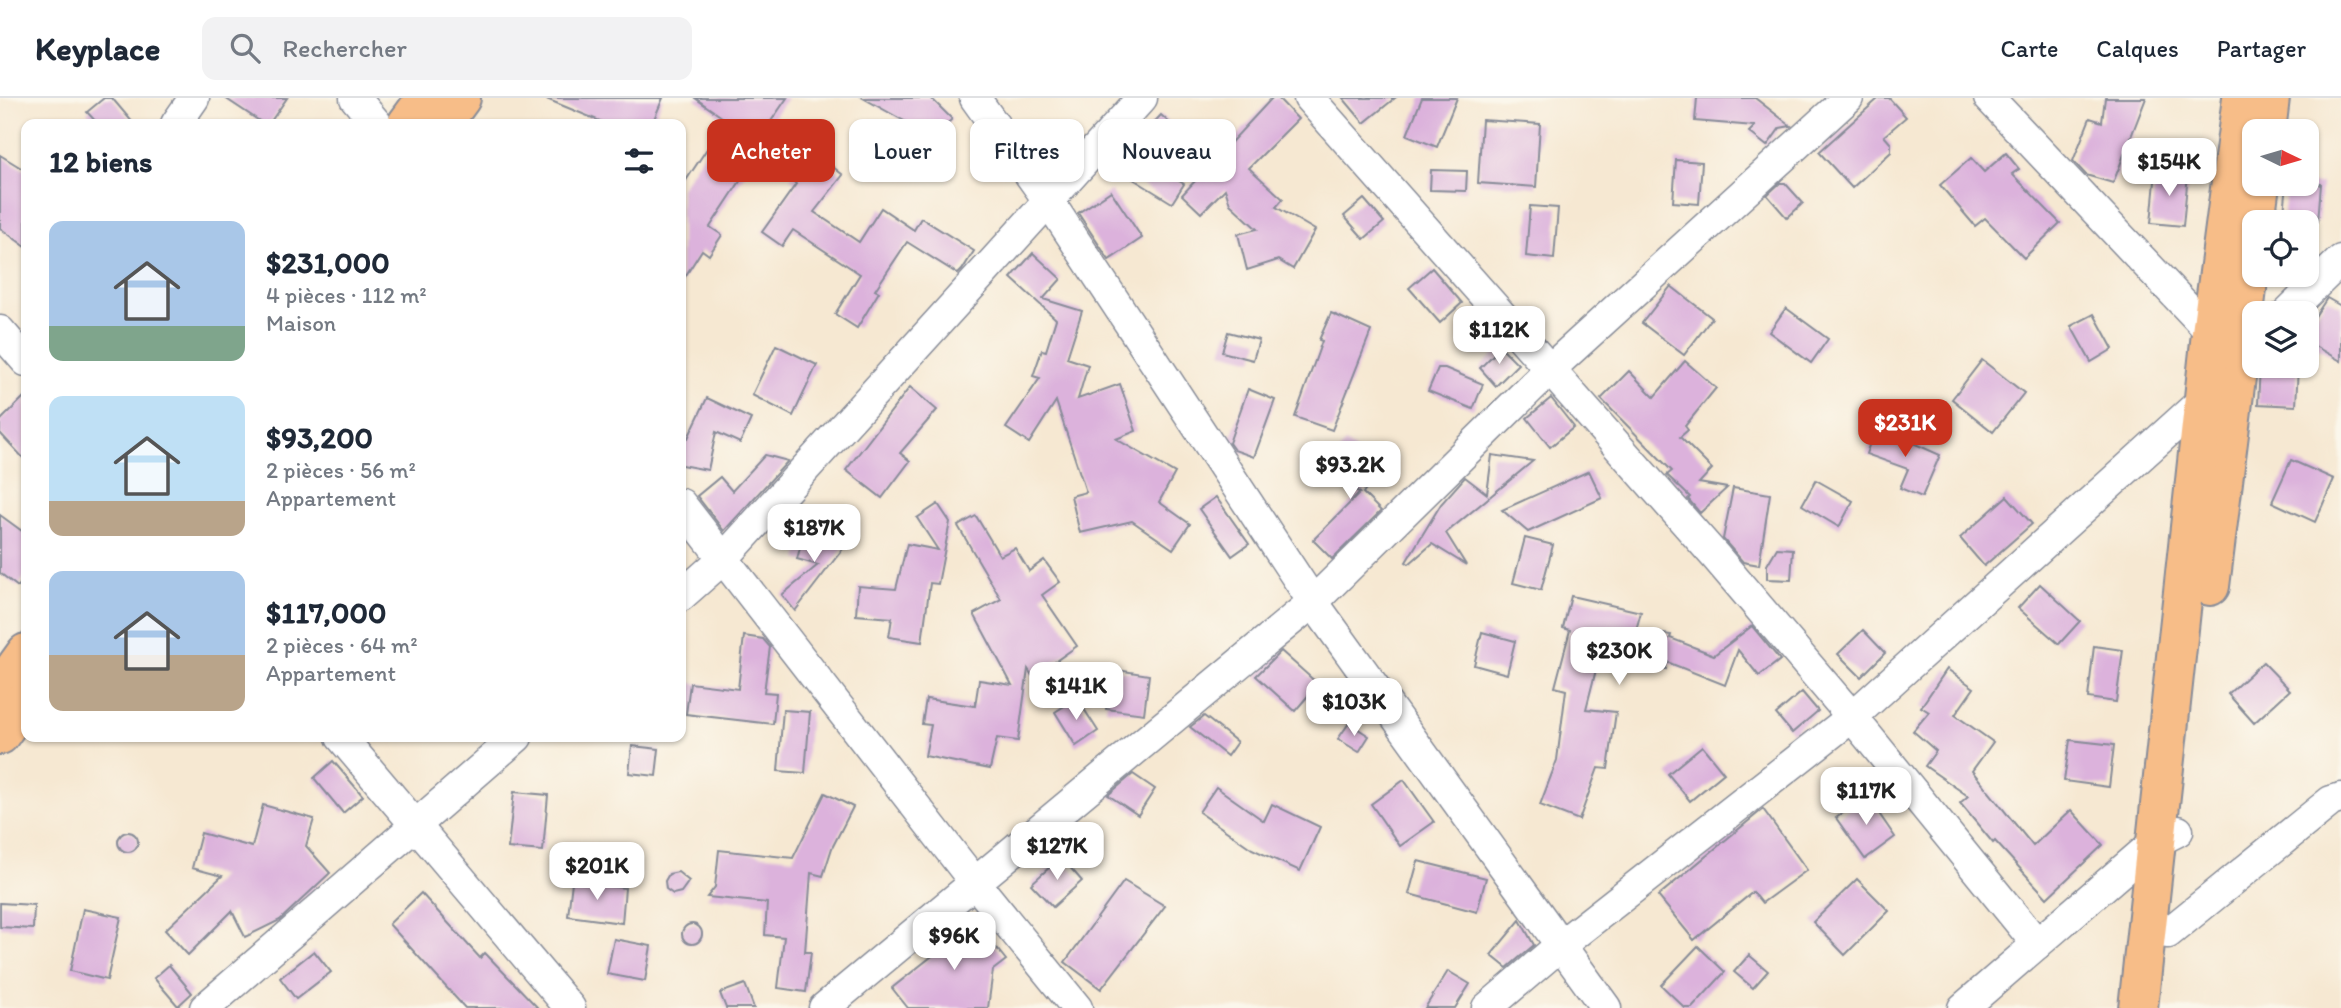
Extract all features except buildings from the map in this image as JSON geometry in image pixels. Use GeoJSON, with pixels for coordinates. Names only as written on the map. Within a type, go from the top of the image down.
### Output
{"type":"FeatureCollection","features":[{"type":"Feature","properties":{"kind":"main road"},"geometry":{"type":"LineString","coordinates":[[411,119],[426,98]]}},
{"type":"Feature","properties":{"kind":"main road"},"geometry":{"type":"LineString","coordinates":[[446,119],[461,98]]}},
{"type":"Feature","properties":{"kind":"main road"},"geometry":{"type":"LineString","coordinates":[[2158,1008],[2168,933],[2166,837],[2204,401],[2242,98]]}},
{"type":"Feature","properties":{"kind":"main road"},"geometry":{"type":"LineString","coordinates":[[2267,119],[2270,98]]}},
{"type":"Feature","properties":{"kind":"main road"},"geometry":{"type":"LineString","coordinates":[[2138,1008],[2242,377]]}},
{"type":"Feature","properties":{"kind":"main road"},"geometry":{"type":"LineString","coordinates":[[0,689],[21,660]]}},
{"type":"Feature","properties":{"kind":"main road"},"geometry":{"type":"LineString","coordinates":[[0,735],[21,705]]}},
{"type":"Feature","properties":{"kind":"street"},"geometry":{"type":"LineString","coordinates":[[179,119],[194,98]]}},
{"type":"Feature","properties":{"kind":"street"},"geometry":{"type":"LineString","coordinates":[[355,98],[373,119]]}},
{"type":"Feature","properties":{"kind":"street"},"geometry":{"type":"LineString","coordinates":[[975,98],[1048,200],[1313,602],[1606,1008]]}},
{"type":"Feature","properties":{"kind":"street"},"geometry":{"type":"LineString","coordinates":[[686,592],[724,558],[1142,98]]}},
{"type":"Feature","properties":{"kind":"street"},"geometry":{"type":"LineString","coordinates":[[1310,98],[1548,371],[1716,557],[1852,717],[2037,944]]}},
{"type":"Feature","properties":{"kind":"street"},"geometry":{"type":"LineString","coordinates":[[824,1008],[1313,602],[1548,371],[1848,98]]}},
{"type":"Feature","properties":{"kind":"street"},"geometry":{"type":"LineString","coordinates":[[1989,98],[2211,333],[2242,351]]}},
{"type":"Feature","properties":{"kind":"street"},"geometry":{"type":"LineString","coordinates":[[2299,301],[2341,260]]}},
{"type":"Feature","properties":{"kind":"street"},"geometry":{"type":"LineString","coordinates":[[0,331],[21,350]]}},
{"type":"Feature","properties":{"kind":"street"},"geometry":{"type":"LineString","coordinates":[[1487,1008],[1562,944],[1852,717],[2204,401],[2242,358]]}},
{"type":"Feature","properties":{"kind":"street"},"geometry":{"type":"LineString","coordinates":[[686,510],[976,884],[1077,1008]]}},
{"type":"Feature","properties":{"kind":"street"},"geometry":{"type":"LineString","coordinates":[[345,742],[413,826],[570,1008]]}},
{"type":"Feature","properties":{"kind":"street"},"geometry":{"type":"LineString","coordinates":[[205,1008],[511,742]]}},
{"type":"Feature","properties":{"kind":"street"},"geometry":{"type":"LineString","coordinates":[[2168,933],[2338,795]]}},
{"type":"Feature","properties":{"kind":"street"},"geometry":{"type":"LineString","coordinates":[[1963,1008],[2166,837]]}}]}
